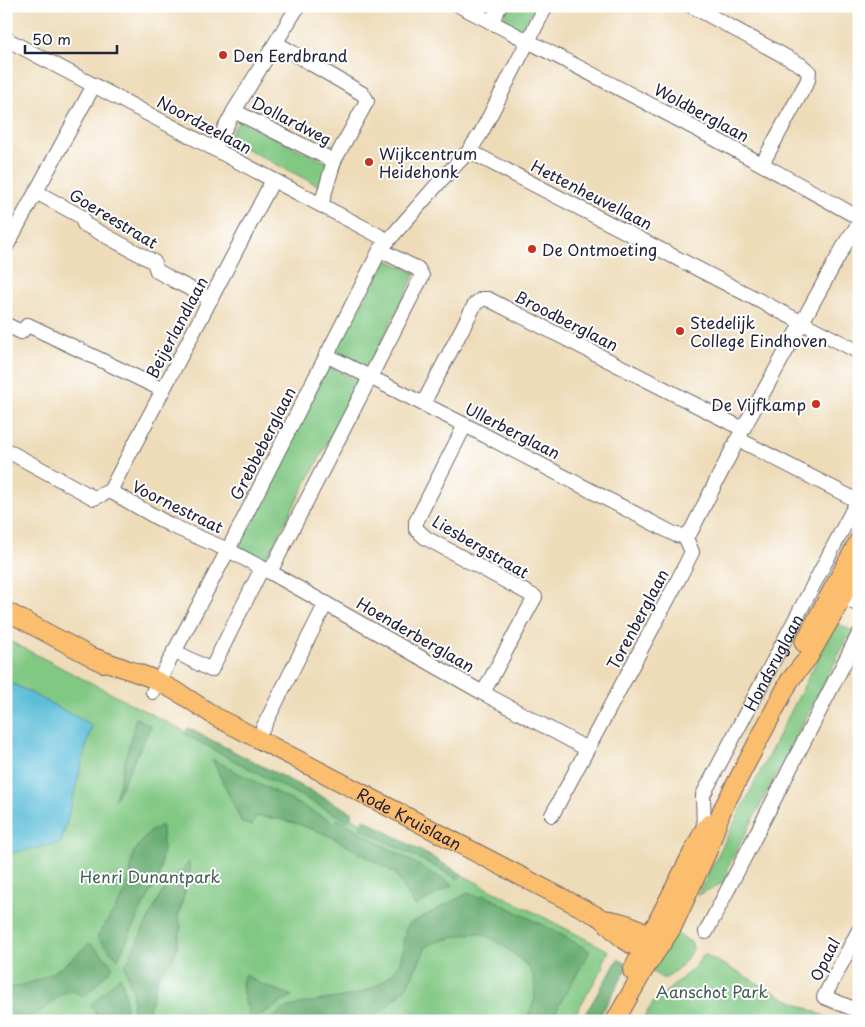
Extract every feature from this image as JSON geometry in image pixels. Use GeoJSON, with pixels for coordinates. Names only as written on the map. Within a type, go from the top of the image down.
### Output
{"type":"FeatureCollection","features":[{"type":"Feature","properties":{"kind":"main road","name":"Hondsruglaan"},"geometry":{"type":"LineString","coordinates":[[845,591],[859,540]]}},
{"type":"Feature","properties":{"kind":"main road","name":"Hondsruglaan"},"geometry":{"type":"LineString","coordinates":[[650,945],[676,919],[708,850],[722,810],[790,680],[799,652],[845,591],[859,565]]}},
{"type":"Feature","properties":{"kind":"main road","name":"Rode Kruislaan"},"geometry":{"type":"LineString","coordinates":[[6,611],[93,657],[156,687],[176,702],[216,717],[603,919],[618,920],[634,926],[650,945]]}},
{"type":"Feature","properties":{"kind":"main road","name":"Hondsruglaan"},"geometry":{"type":"LineString","coordinates":[[650,945],[704,830],[722,810]]}},
{"type":"Feature","properties":{"kind":"main road"},"geometry":{"type":"LineString","coordinates":[[602,1021],[650,945]]}},
{"type":"Feature","properties":{"kind":"main road"},"geometry":{"type":"LineString","coordinates":[[615,1021],[650,945]]}},
{"type":"Feature","properties":{"kind":"street","name":"Dollardweg"},"geometry":{"type":"LineString","coordinates":[[214,149],[234,110],[298,6]]}},
{"type":"Feature","properties":{"kind":"street","name":"Woldberglaan"},"geometry":{"type":"LineString","coordinates":[[460,6],[598,76],[859,218]]}},
{"type":"Feature","properties":{"kind":"street"},"geometry":{"type":"LineString","coordinates":[[491,22],[500,6]]}},
{"type":"Feature","properties":{"kind":"street","name":"Grebbeberglaan"},"geometry":{"type":"LineString","coordinates":[[156,687],[228,550],[326,354],[384,245],[469,151],[481,133],[546,6]]}},
{"type":"Feature","properties":{"kind":"street"},"geometry":{"type":"LineString","coordinates":[[692,6],[801,65],[808,72],[808,80],[762,164]]}},
{"type":"Feature","properties":{"kind":"street","name":"Noordzeelaan"},"geometry":{"type":"LineString","coordinates":[[6,39],[321,205],[384,245]]}},
{"type":"Feature","properties":{"kind":"street","name":"Dollardweg"},"geometry":{"type":"LineString","coordinates":[[276,43],[363,94],[366,101],[334,161],[321,205]]}},
{"type":"Feature","properties":{"kind":"street"},"geometry":{"type":"LineString","coordinates":[[6,247],[94,85]]}},
{"type":"Feature","properties":{"kind":"street","name":"Dollardweg"},"geometry":{"type":"LineString","coordinates":[[234,110],[334,161]]}},
{"type":"Feature","properties":{"kind":"street","name":"Hettenheuvellaan"},"geometry":{"type":"LineString","coordinates":[[469,151],[859,352]]}},
{"type":"Feature","properties":{"kind":"street","name":"Beijerlandlaan"},"geometry":{"type":"LineString","coordinates":[[110,491],[273,180]]}},
{"type":"Feature","properties":{"kind":"street","name":"Goereestraat"},"geometry":{"type":"LineString","coordinates":[[36,192],[82,217],[84,224],[154,262],[157,271],[211,299]]}},
{"type":"Feature","properties":{"kind":"street"},"geometry":{"type":"LineString","coordinates":[[685,536],[691,531],[802,322],[848,239],[859,224]]}},
{"type":"Feature","properties":{"kind":"street"},"geometry":{"type":"LineString","coordinates":[[174,651],[211,670],[422,276],[418,269],[384,245]]}},
{"type":"Feature","properties":{"kind":"street","name":"Broodberglaan"},"geometry":{"type":"LineString","coordinates":[[423,404],[475,304],[482,299],[488,299],[741,434]]}},
{"type":"Feature","properties":{"kind":"street"},"geometry":{"type":"LineString","coordinates":[[7,325],[21,332],[28,325],[163,390]]}},
{"type":"Feature","properties":{"kind":"street","name":"Ullerberglaan"},"geometry":{"type":"LineString","coordinates":[[326,354],[676,535],[685,536]]}},
{"type":"Feature","properties":{"kind":"street","name":"Liesbergstraat"},"geometry":{"type":"LineString","coordinates":[[465,425],[416,522],[416,529],[426,538],[535,597],[483,693]]}},
{"type":"Feature","properties":{"kind":"street"},"geometry":{"type":"LineString","coordinates":[[741,434],[858,500]]}},
{"type":"Feature","properties":{"kind":"street","name":"Voornestraat"},"geometry":{"type":"LineString","coordinates":[[6,450],[94,498],[110,491],[170,525],[228,550]]}},
{"type":"Feature","properties":{"kind":"street","name":"Hondsruglaan"},"geometry":{"type":"LineString","coordinates":[[704,830],[702,796],[858,500]]}},
{"type":"Feature","properties":{"kind":"street","name":"Torenberglaan"},"geometry":{"type":"LineString","coordinates":[[552,815],[692,552],[685,536]]}},
{"type":"Feature","properties":{"kind":"street","name":"Hoenderberglaan"},"geometry":{"type":"LineString","coordinates":[[228,550],[587,749]]}},
{"type":"Feature","properties":{"kind":"street"},"geometry":{"type":"LineString","coordinates":[[845,591],[859,605]]}},
{"type":"Feature","properties":{"kind":"street"},"geometry":{"type":"LineString","coordinates":[[263,728],[326,603]]}},
{"type":"Feature","properties":{"kind":"street"},"geometry":{"type":"LineString","coordinates":[[706,932],[859,634]]}},
{"type":"Feature","properties":{"kind":"street","name":"Opaal"},"geometry":{"type":"LineString","coordinates":[[859,930],[824,997],[859,1011]]}},
{"type":"Feature","properties":{"kind":"green space"},"geometry":{"type":"Polygon","coordinates":[[[510,6],[535,6],[521,31],[502,21],[510,6]]]}},
{"type":"Feature","properties":{"kind":"green space"},"geometry":{"type":"Polygon","coordinates":[[[239,121],[330,164],[319,186],[227,139],[239,121]]]}},
{"type":"Feature","properties":{"kind":"green space"},"geometry":{"type":"Polygon","coordinates":[[[387,260],[416,273],[368,367],[336,351],[387,260]]]}},
{"type":"Feature","properties":{"kind":"green space"},"geometry":{"type":"Polygon","coordinates":[[[328,366],[360,382],[264,562],[235,547],[328,366]]]}},
{"type":"Feature","properties":{"kind":"green space"},"geometry":{"type":"Polygon","coordinates":[[[836,623],[855,632],[852,638],[847,639],[727,869],[729,874],[724,882],[697,896],[836,623]]]}},
{"type":"Feature","properties":{"kind":"green space","name":"Henri Dunantpark"},"geometry":{"type":"Polygon","coordinates":[[[6,639],[609,951],[602,963],[604,966],[571,1021],[6,1021],[6,639]]]}},
{"type":"Feature","properties":{"kind":"green space"},"geometry":{"type":"Polygon","coordinates":[[[136,718],[151,726],[115,799],[136,718]]]}},
{"type":"Feature","properties":{"kind":"green space"},"geometry":{"type":"Polygon","coordinates":[[[188,728],[353,813],[348,821],[346,820],[184,734],[188,728]]]}},
{"type":"Feature","properties":{"kind":"green space"},"geometry":{"type":"Polygon","coordinates":[[[212,759],[335,823],[338,819],[453,885],[415,906],[395,873],[328,835],[279,819],[255,816],[252,826],[242,823],[212,759]]]}},
{"type":"Feature","properties":{"kind":"green space"},"geometry":{"type":"Polygon","coordinates":[[[364,819],[462,874],[459,879],[360,828],[364,819]]]}},
{"type":"Feature","properties":{"kind":"green space"},"geometry":{"type":"Polygon","coordinates":[[[162,825],[163,848],[159,877],[118,959],[97,937],[124,895],[130,878],[133,853],[149,832],[162,825]]]}},
{"type":"Feature","properties":{"kind":"green space"},"geometry":{"type":"Polygon","coordinates":[[[189,862],[190,872],[178,918],[181,927],[175,954],[158,976],[146,1021],[132,1021],[133,992],[125,966],[161,894],[189,862]]]}},
{"type":"Feature","properties":{"kind":"green space"},"geometry":{"type":"Polygon","coordinates":[[[468,893],[478,897],[484,895],[590,951],[550,1021],[526,1021],[535,999],[533,975],[528,967],[514,954],[495,940],[480,933],[467,934],[436,942],[426,947],[411,979],[403,991],[385,1008],[366,1021],[269,1021],[287,1008],[357,994],[383,981],[399,965],[404,934],[409,924],[468,893]]]}},
{"type":"Feature","properties":{"kind":"green space"},"geometry":{"type":"Polygon","coordinates":[[[673,931],[692,943],[693,949],[682,965],[666,978],[662,978],[651,971],[673,931]]]}},
{"type":"Feature","properties":{"kind":"green space"},"geometry":{"type":"Polygon","coordinates":[[[89,943],[113,967],[84,997],[79,993],[65,993],[30,1021],[6,1021],[6,988],[19,986],[52,973],[71,960],[89,943]]]}},
{"type":"Feature","properties":{"kind":"green space","name":"Aanschot Park"},"geometry":{"type":"Polygon","coordinates":[[[704,954],[785,998],[835,1021],[642,1021],[652,1004],[695,967],[704,954]]]}},
{"type":"Feature","properties":{"kind":"green space"},"geometry":{"type":"Polygon","coordinates":[[[618,959],[629,965],[597,1021],[581,1021],[618,959]]]}},
{"type":"Feature","properties":{"kind":"green space"},"geometry":{"type":"Polygon","coordinates":[[[245,974],[263,985],[292,996],[250,1021],[242,986],[245,974]]]}},
{"type":"Feature","properties":{"kind":"green space"},"geometry":{"type":"Polygon","coordinates":[[[120,976],[125,998],[124,1021],[95,1021],[95,1011],[91,1005],[120,976]]]}},
{"type":"Feature","properties":{"kind":"water"},"geometry":{"type":"Polygon","coordinates":[[[6,680],[92,725],[61,843],[6,854],[6,680]]]}},
{"type":"Feature","properties":{"kind":"place","name":"Den Eerdbrand"},"geometry":{"type":"Point","coordinates":[223,55]}},
{"type":"Feature","properties":{"kind":"place","name":"Wijkcentrum Heidehonk"},"geometry":{"type":"Point","coordinates":[369,162]}},
{"type":"Feature","properties":{"kind":"place","name":"De Ontmoeting"},"geometry":{"type":"Point","coordinates":[532,249]}},
{"type":"Feature","properties":{"kind":"place","name":"Stedelijk College Eindhoven"},"geometry":{"type":"Point","coordinates":[680,331]}},
{"type":"Feature","properties":{"kind":"place","name":"De Vijfkamp"},"geometry":{"type":"Point","coordinates":[816,404]}}]}
